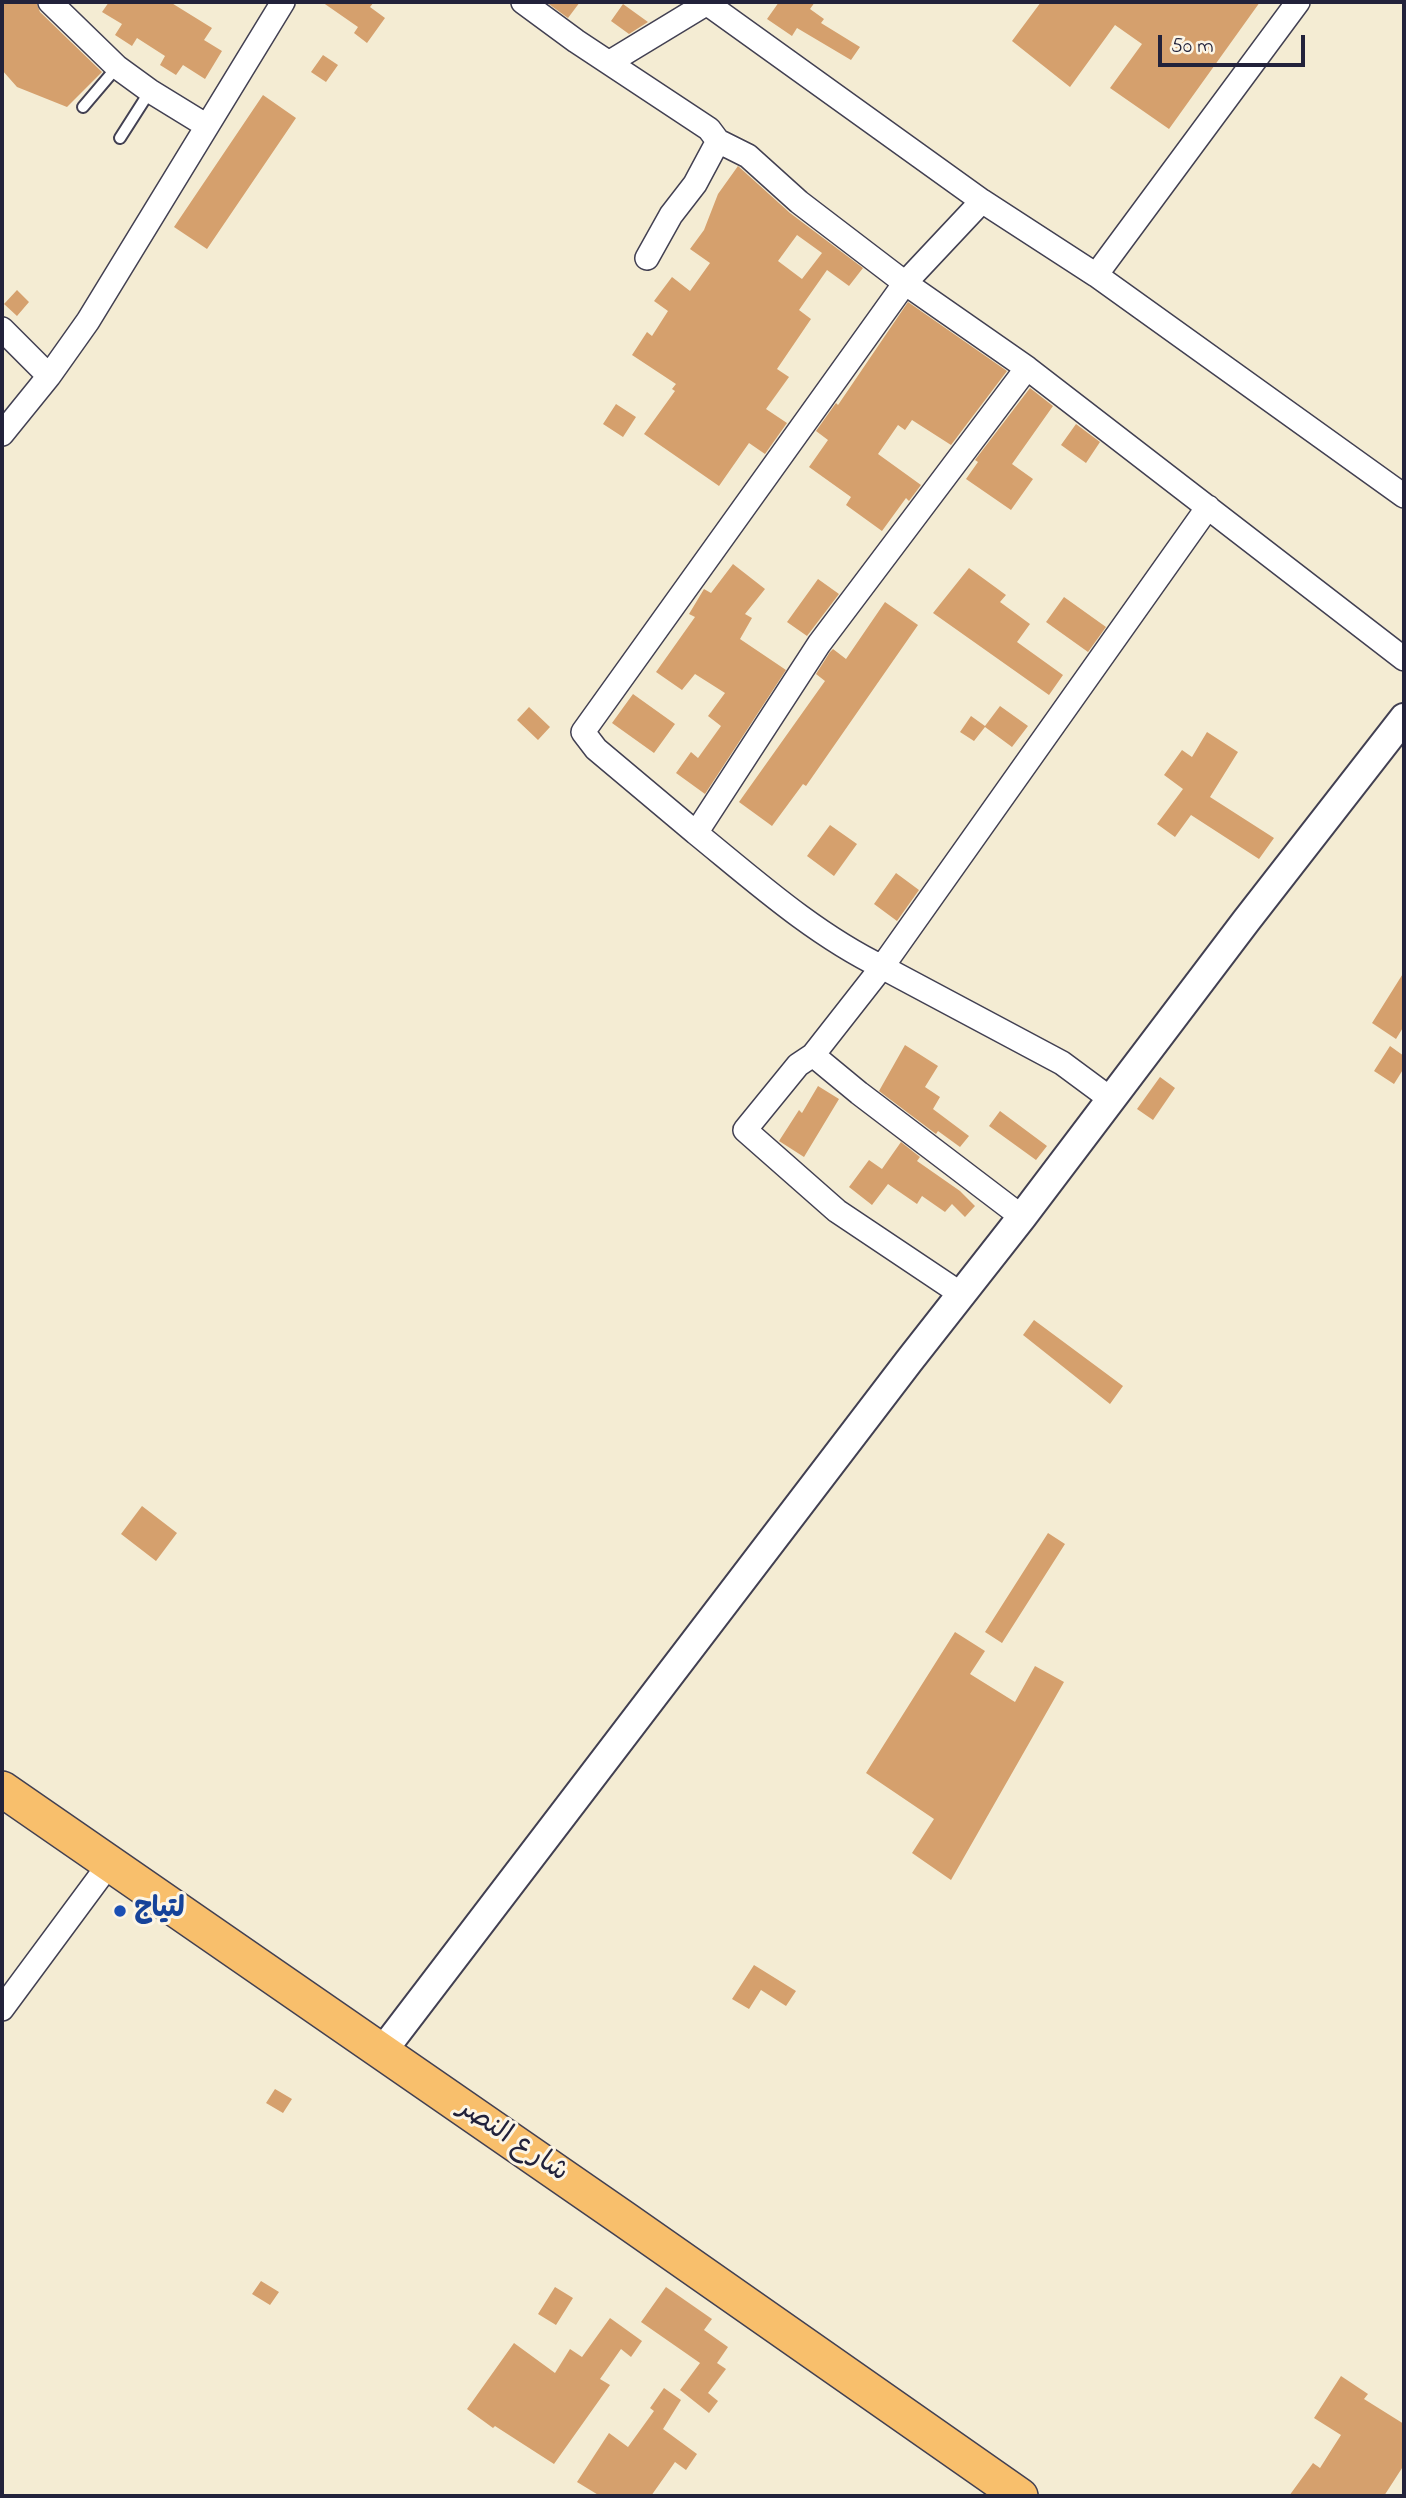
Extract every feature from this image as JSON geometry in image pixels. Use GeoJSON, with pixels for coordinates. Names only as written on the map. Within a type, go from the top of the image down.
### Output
{"type":"FeatureCollection","features":[{"type":"Feature","properties":{"kind":"main road","name":"شارع النصر"},"geometry":{"type":"LineString","coordinates":[[2,1789],[1020,2496]]}},
{"type":"Feature","properties":{"kind":"street"},"geometry":{"type":"LineString","coordinates":[[50,2],[117,66],[207,126]]}},
{"type":"Feature","properties":{"kind":"street"},"geometry":{"type":"LineString","coordinates":[[2,434],[49,376],[88,321],[283,2]]}},
{"type":"Feature","properties":{"kind":"street"},"geometry":{"type":"LineString","coordinates":[[523,2],[576,41],[709,129],[718,141],[748,156],[799,202],[905,283],[1027,368],[1404,659]]}},
{"type":"Feature","properties":{"kind":"street"},"geometry":{"type":"LineString","coordinates":[[610,62],[707,2],[982,201],[1096,275],[1404,496]]}},
{"type":"Feature","properties":{"kind":"street"},"geometry":{"type":"LineString","coordinates":[[1096,275],[1298,2]]}},
{"type":"Feature","properties":{"kind":"street"},"geometry":{"type":"LineString","coordinates":[[647,258],[671,215],[695,184],[718,141]]}},
{"type":"Feature","properties":{"kind":"street"},"geometry":{"type":"LineString","coordinates":[[982,201],[905,283],[583,732],[596,749],[696,833],[762,887],[850,951],[1062,1063],[1112,1100]]}},
{"type":"Feature","properties":{"kind":"street"},"geometry":{"type":"LineString","coordinates":[[2,329],[49,376]]}},
{"type":"Feature","properties":{"kind":"street"},"geometry":{"type":"LineString","coordinates":[[696,833],[819,645],[1027,368]]}},
{"type":"Feature","properties":{"kind":"street"},"geometry":{"type":"LineString","coordinates":[[961,1294],[837,1211],[745,1130],[798,1065],[813,1055],[883,967],[1208,507]]}},
{"type":"Feature","properties":{"kind":"street"},"geometry":{"type":"LineString","coordinates":[[381,2053],[1404,718]]}},
{"type":"Feature","properties":{"kind":"street"},"geometry":{"type":"LineString","coordinates":[[813,1055],[1022,1217]]}},
{"type":"Feature","properties":{"kind":"street"},"geometry":{"type":"LineString","coordinates":[[2,2009],[110,1863]]}},
{"type":"Feature","properties":{"kind":"lane"},"geometry":{"type":"LineString","coordinates":[[83,107],[117,66]]}},
{"type":"Feature","properties":{"kind":"lane"},"geometry":{"type":"LineString","coordinates":[[120,138],[150,90]]}},
{"type":"Feature","properties":{"kind":"building"},"geometry":{"type":"Polygon","coordinates":[[[2,2],[36,2],[40,12],[102,72],[67,107],[17,87],[2,70],[2,2]]]}},
{"type":"Feature","properties":{"kind":"building"},"geometry":{"type":"Polygon","coordinates":[[[109,2],[170,2],[212,28],[204,40],[222,51],[205,79],[183,65],[176,75],[160,65],[165,56],[137,38],[132,46],[115,35],[122,24],[102,12],[109,2]]]}},
{"type":"Feature","properties":{"kind":"building"},"geometry":{"type":"Polygon","coordinates":[[[322,2],[374,2],[370,7],[385,18],[367,43],[354,33],[358,27],[322,2]]]}},
{"type":"Feature","properties":{"kind":"building"},"geometry":{"type":"Polygon","coordinates":[[[546,2],[580,2],[568,18],[546,2]]]}},
{"type":"Feature","properties":{"kind":"building"},"geometry":{"type":"Polygon","coordinates":[[[779,2],[815,2],[810,9],[824,19],[821,23],[860,47],[851,60],[797,28],[792,36],[767,19],[779,2]]]}},
{"type":"Feature","properties":{"kind":"building"},"geometry":{"type":"Polygon","coordinates":[[[1041,2],[1260,2],[1169,129],[1110,88],[1142,44],[1115,25],[1070,87],[1012,41],[1041,2]]]}},
{"type":"Feature","properties":{"kind":"building"},"geometry":{"type":"Polygon","coordinates":[[[623,4],[648,22],[629,34],[611,21],[623,4]]]}},
{"type":"Feature","properties":{"kind":"building"},"geometry":{"type":"Polygon","coordinates":[[[323,55],[338,65],[326,82],[311,72],[323,55]]]}},
{"type":"Feature","properties":{"kind":"building"},"geometry":{"type":"Polygon","coordinates":[[[263,95],[296,118],[207,249],[174,227],[263,95]]]}},
{"type":"Feature","properties":{"kind":"building"},"geometry":{"type":"Polygon","coordinates":[[[738,166],[790,213],[863,268],[849,286],[827,270],[799,310],[811,319],[777,369],[789,377],[766,409],[787,423],[765,454],[749,443],[719,486],[644,434],[675,391],[672,389],[676,384],[632,355],[647,332],[652,336],[668,311],[654,301],[672,277],[690,291],[710,263],[690,249],[704,230],[718,194],[738,166]],[[797,235],[778,261],[802,279],[822,253],[797,235]]]}},
{"type":"Feature","properties":{"kind":"building"},"geometry":{"type":"Polygon","coordinates":[[[17,290],[29,302],[17,316],[4,304],[17,290]]]}},
{"type":"Feature","properties":{"kind":"building"},"geometry":{"type":"Polygon","coordinates":[[[908,302],[1007,371],[951,445],[912,420],[905,430],[898,425],[878,454],[921,485],[909,501],[906,498],[882,531],[846,505],[851,497],[809,467],[828,440],[816,431],[836,403],[838,405],[908,302]]]}},
{"type":"Feature","properties":{"kind":"building"},"geometry":{"type":"Polygon","coordinates":[[[1030,388],[1053,406],[1012,464],[1033,479],[1011,510],[966,479],[978,462],[975,460],[1030,388]]]}},
{"type":"Feature","properties":{"kind":"building"},"geometry":{"type":"Polygon","coordinates":[[[616,404],[636,417],[623,437],[603,424],[616,404]]]}},
{"type":"Feature","properties":{"kind":"building"},"geometry":{"type":"Polygon","coordinates":[[[1076,424],[1100,442],[1086,463],[1061,445],[1076,424]]]}},
{"type":"Feature","properties":{"kind":"building"},"geometry":{"type":"Polygon","coordinates":[[[733,564],[765,589],[745,614],[752,618],[740,639],[786,670],[705,794],[676,773],[691,752],[698,758],[721,726],[708,716],[725,693],[695,674],[682,690],[656,672],[695,617],[689,614],[704,589],[711,593],[733,564]]]}},
{"type":"Feature","properties":{"kind":"building"},"geometry":{"type":"Polygon","coordinates":[[[969,568],[1006,595],[1000,602],[1030,624],[1017,642],[1063,675],[1049,695],[933,613],[969,568]]]}},
{"type":"Feature","properties":{"kind":"building"},"geometry":{"type":"Polygon","coordinates":[[[818,579],[839,594],[807,636],[787,622],[818,579]]]}},
{"type":"Feature","properties":{"kind":"building"},"geometry":{"type":"Polygon","coordinates":[[[1064,597],[1106,627],[1088,652],[1046,622],[1064,597]]]}},
{"type":"Feature","properties":{"kind":"building"},"geometry":{"type":"Polygon","coordinates":[[[885,602],[918,625],[806,786],[803,784],[772,826],[739,802],[825,681],[816,674],[830,652],[833,649],[846,659],[885,602]]]}},
{"type":"Feature","properties":{"kind":"building"},"geometry":{"type":"Polygon","coordinates":[[[633,694],[675,724],[654,753],[612,723],[633,694]]]}},
{"type":"Feature","properties":{"kind":"building"},"geometry":{"type":"Polygon","coordinates":[[[1000,706],[1028,726],[1012,747],[985,727],[974,741],[960,732],[971,716],[985,726],[1000,706]]]}},
{"type":"Feature","properties":{"kind":"building"},"geometry":{"type":"Polygon","coordinates":[[[529,707],[550,727],[538,740],[517,720],[529,707]]]}},
{"type":"Feature","properties":{"kind":"building"},"geometry":{"type":"Polygon","coordinates":[[[1207,732],[1238,752],[1210,797],[1274,838],[1259,859],[1191,815],[1175,837],[1157,824],[1183,789],[1164,775],[1182,750],[1192,757],[1207,732]]]}},
{"type":"Feature","properties":{"kind":"building"},"geometry":{"type":"Polygon","coordinates":[[[830,825],[857,844],[834,876],[807,856],[830,825]]]}},
{"type":"Feature","properties":{"kind":"building"},"geometry":{"type":"Polygon","coordinates":[[[896,873],[919,890],[897,921],[874,904],[896,873]]]}},
{"type":"Feature","properties":{"kind":"building"},"geometry":{"type":"Polygon","coordinates":[[[1404,972],[1404,1026],[1396,1039],[1372,1023],[1404,972]]]}},
{"type":"Feature","properties":{"kind":"building"},"geometry":{"type":"Polygon","coordinates":[[[905,1045],[938,1066],[925,1087],[940,1097],[933,1109],[969,1136],[960,1147],[938,1131],[936,1134],[879,1091],[905,1045]]]}},
{"type":"Feature","properties":{"kind":"building"},"geometry":{"type":"Polygon","coordinates":[[[1390,1046],[1404,1056],[1404,1068],[1394,1084],[1374,1071],[1390,1046]]]}},
{"type":"Feature","properties":{"kind":"building"},"geometry":{"type":"Polygon","coordinates":[[[1160,1077],[1175,1088],[1153,1120],[1137,1109],[1160,1077]]]}},
{"type":"Feature","properties":{"kind":"building"},"geometry":{"type":"Polygon","coordinates":[[[818,1086],[839,1099],[804,1157],[779,1141],[799,1110],[802,1113],[818,1086]]]}},
{"type":"Feature","properties":{"kind":"building"},"geometry":{"type":"Polygon","coordinates":[[[1000,1111],[1047,1146],[1036,1160],[989,1126],[1000,1111]]]}},
{"type":"Feature","properties":{"kind":"building"},"geometry":{"type":"Polygon","coordinates":[[[901,1142],[920,1157],[917,1161],[960,1191],[975,1206],[965,1217],[952,1204],[945,1212],[922,1196],[917,1204],[888,1184],[872,1205],[849,1187],[869,1160],[882,1169],[901,1142]]]}},
{"type":"Feature","properties":{"kind":"building"},"geometry":{"type":"Polygon","coordinates":[[[1034,1320],[1123,1386],[1110,1404],[1023,1335],[1034,1320]]]}},
{"type":"Feature","properties":{"kind":"building"},"geometry":{"type":"Polygon","coordinates":[[[142,1506],[177,1533],[156,1561],[121,1534],[142,1506]]]}},
{"type":"Feature","properties":{"kind":"building"},"geometry":{"type":"Polygon","coordinates":[[[1048,1533],[1065,1544],[1002,1643],[985,1632],[1048,1533]]]}},
{"type":"Feature","properties":{"kind":"building"},"geometry":{"type":"Polygon","coordinates":[[[955,1632],[985,1651],[970,1674],[1015,1702],[1035,1666],[1064,1682],[951,1880],[912,1853],[934,1819],[866,1773],[955,1632]]]}},
{"type":"Feature","properties":{"kind":"building"},"geometry":{"type":"Polygon","coordinates":[[[754,1965],[796,1991],[786,2006],[761,1990],[749,2009],[732,1999],[754,1965]]]}},
{"type":"Feature","properties":{"kind":"building"},"geometry":{"type":"Polygon","coordinates":[[[275,2089],[292,2099],[283,2113],[266,2103],[275,2089]]]}},
{"type":"Feature","properties":{"kind":"building"},"geometry":{"type":"Polygon","coordinates":[[[261,2281],[279,2292],[270,2305],[252,2294],[261,2281]]]}},
{"type":"Feature","properties":{"kind":"building"},"geometry":{"type":"Polygon","coordinates":[[[555,2287],[573,2298],[556,2325],[538,2314],[555,2287]]]}},
{"type":"Feature","properties":{"kind":"building"},"geometry":{"type":"Polygon","coordinates":[[[666,2287],[712,2319],[704,2330],[728,2347],[717,2363],[726,2369],[708,2393],[718,2401],[709,2413],[680,2390],[700,2363],[641,2322],[666,2287]]]}},
{"type":"Feature","properties":{"kind":"building"},"geometry":{"type":"Polygon","coordinates":[[[610,2318],[642,2341],[631,2357],[621,2349],[600,2379],[610,2385],[554,2464],[495,2426],[493,2428],[467,2409],[514,2343],[555,2373],[570,2349],[582,2357],[610,2318]]]}},
{"type":"Feature","properties":{"kind":"building"},"geometry":{"type":"Polygon","coordinates":[[[1341,2376],[1368,2394],[1364,2399],[1404,2424],[1404,2465],[1384,2496],[1289,2496],[1313,2463],[1320,2468],[1341,2435],[1314,2418],[1341,2376]]]}},
{"type":"Feature","properties":{"kind":"building"},"geometry":{"type":"Polygon","coordinates":[[[664,2388],[681,2400],[663,2429],[697,2454],[686,2470],[675,2462],[651,2496],[600,2496],[577,2482],[609,2433],[628,2447],[654,2411],[650,2408],[664,2388]]]}},
{"type":"Feature","properties":{"kind":"place","name":"لتياج"},"geometry":{"type":"Point","coordinates":[120,1911]}}]}
